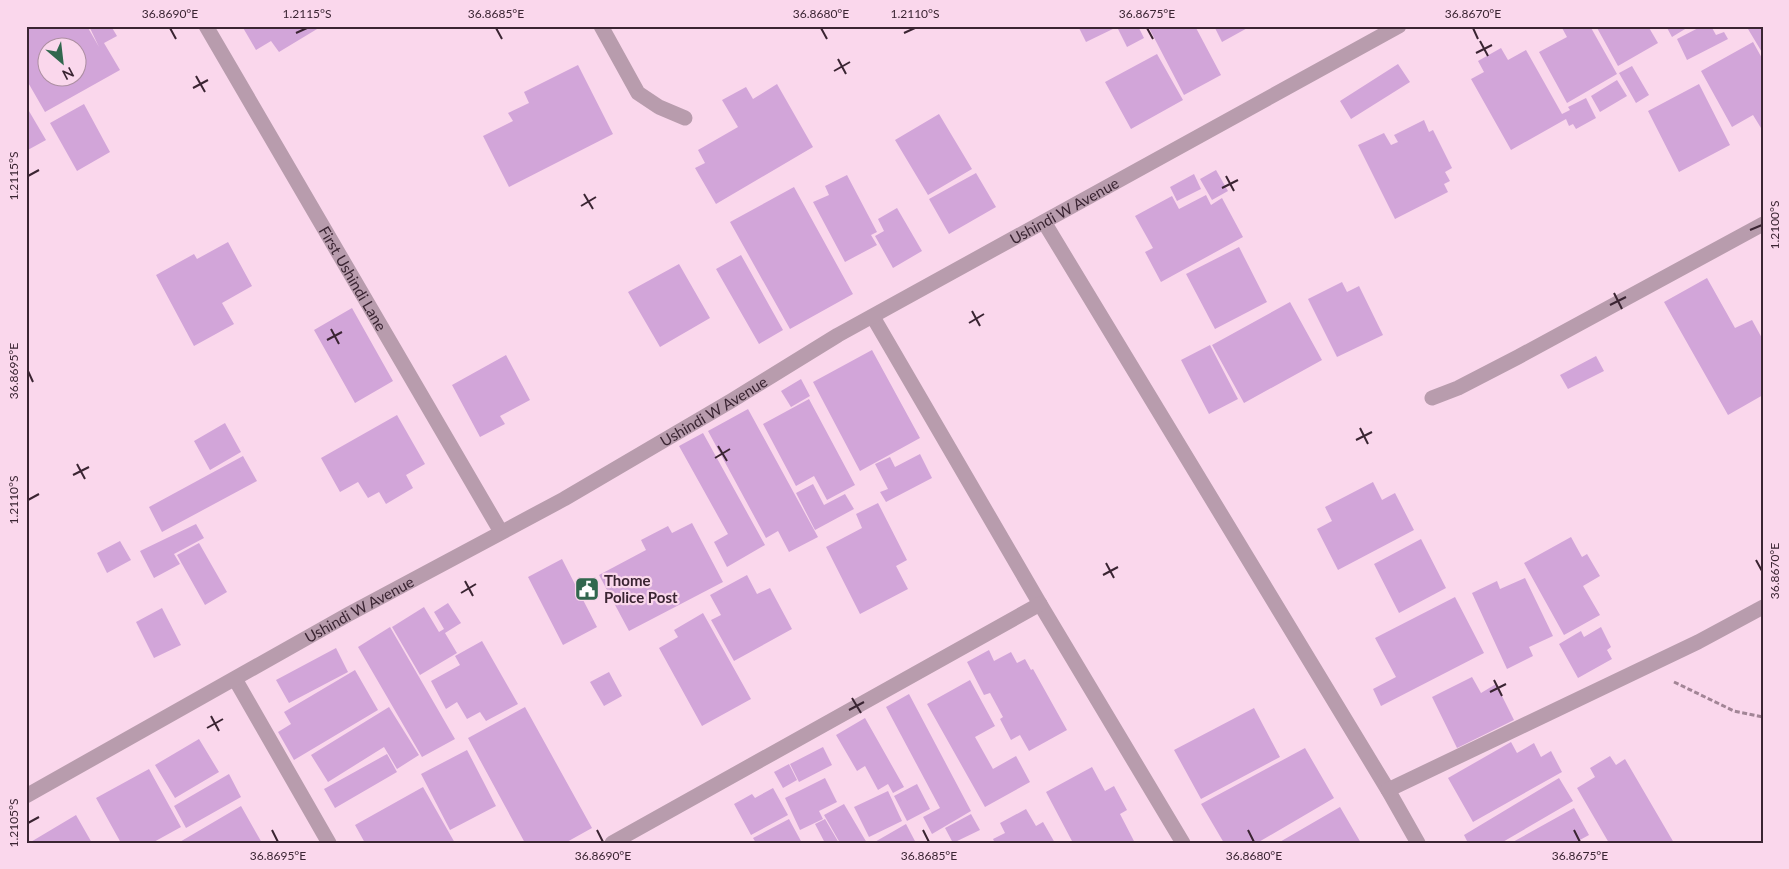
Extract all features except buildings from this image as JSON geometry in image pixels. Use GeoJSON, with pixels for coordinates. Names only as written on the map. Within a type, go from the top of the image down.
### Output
{"type":"FeatureCollection","features":[{"type":"Feature","properties":{"kind":"street","name":"First Ushindi Lane"},"geometry":{"type":"LineString","coordinates":[[206,26],[501,532]]}},
{"type":"Feature","properties":{"kind":"street"},"geometry":{"type":"LineString","coordinates":[[601,26],[638,93],[659,107],[685,118]]}},
{"type":"Feature","properties":{"kind":"street","name":"Ushindi W Avenue"},"geometry":{"type":"LineString","coordinates":[[26,796],[349,614],[564,499],[731,401],[838,335],[873,317],[976,257],[1044,222],[1399,26]]}},
{"type":"Feature","properties":{"kind":"street"},"geometry":{"type":"LineString","coordinates":[[1044,222],[1388,790],[1418,843]]}},
{"type":"Feature","properties":{"kind":"street"},"geometry":{"type":"LineString","coordinates":[[1432,398],[1458,388],[1518,357],[1763,224]]}},
{"type":"Feature","properties":{"kind":"street"},"geometry":{"type":"LineString","coordinates":[[873,317],[1040,604],[1183,843]]}},
{"type":"Feature","properties":{"kind":"street"},"geometry":{"type":"LineString","coordinates":[[612,843],[1040,604]]}},
{"type":"Feature","properties":{"kind":"street"},"geometry":{"type":"LineString","coordinates":[[1388,790],[1698,642],[1763,607]]}},
{"type":"Feature","properties":{"kind":"street"},"geometry":{"type":"LineString","coordinates":[[235,679],[329,843]]}},
{"type":"Feature","properties":{"kind":"path"},"geometry":{"type":"LineString","coordinates":[[1644,668],[1734,711],[1763,717]]}},
{"type":"Feature","properties":{"kind":"place","name":"Thome Police Post"},"geometry":{"type":"Point","coordinates":[587,589]}}]}
